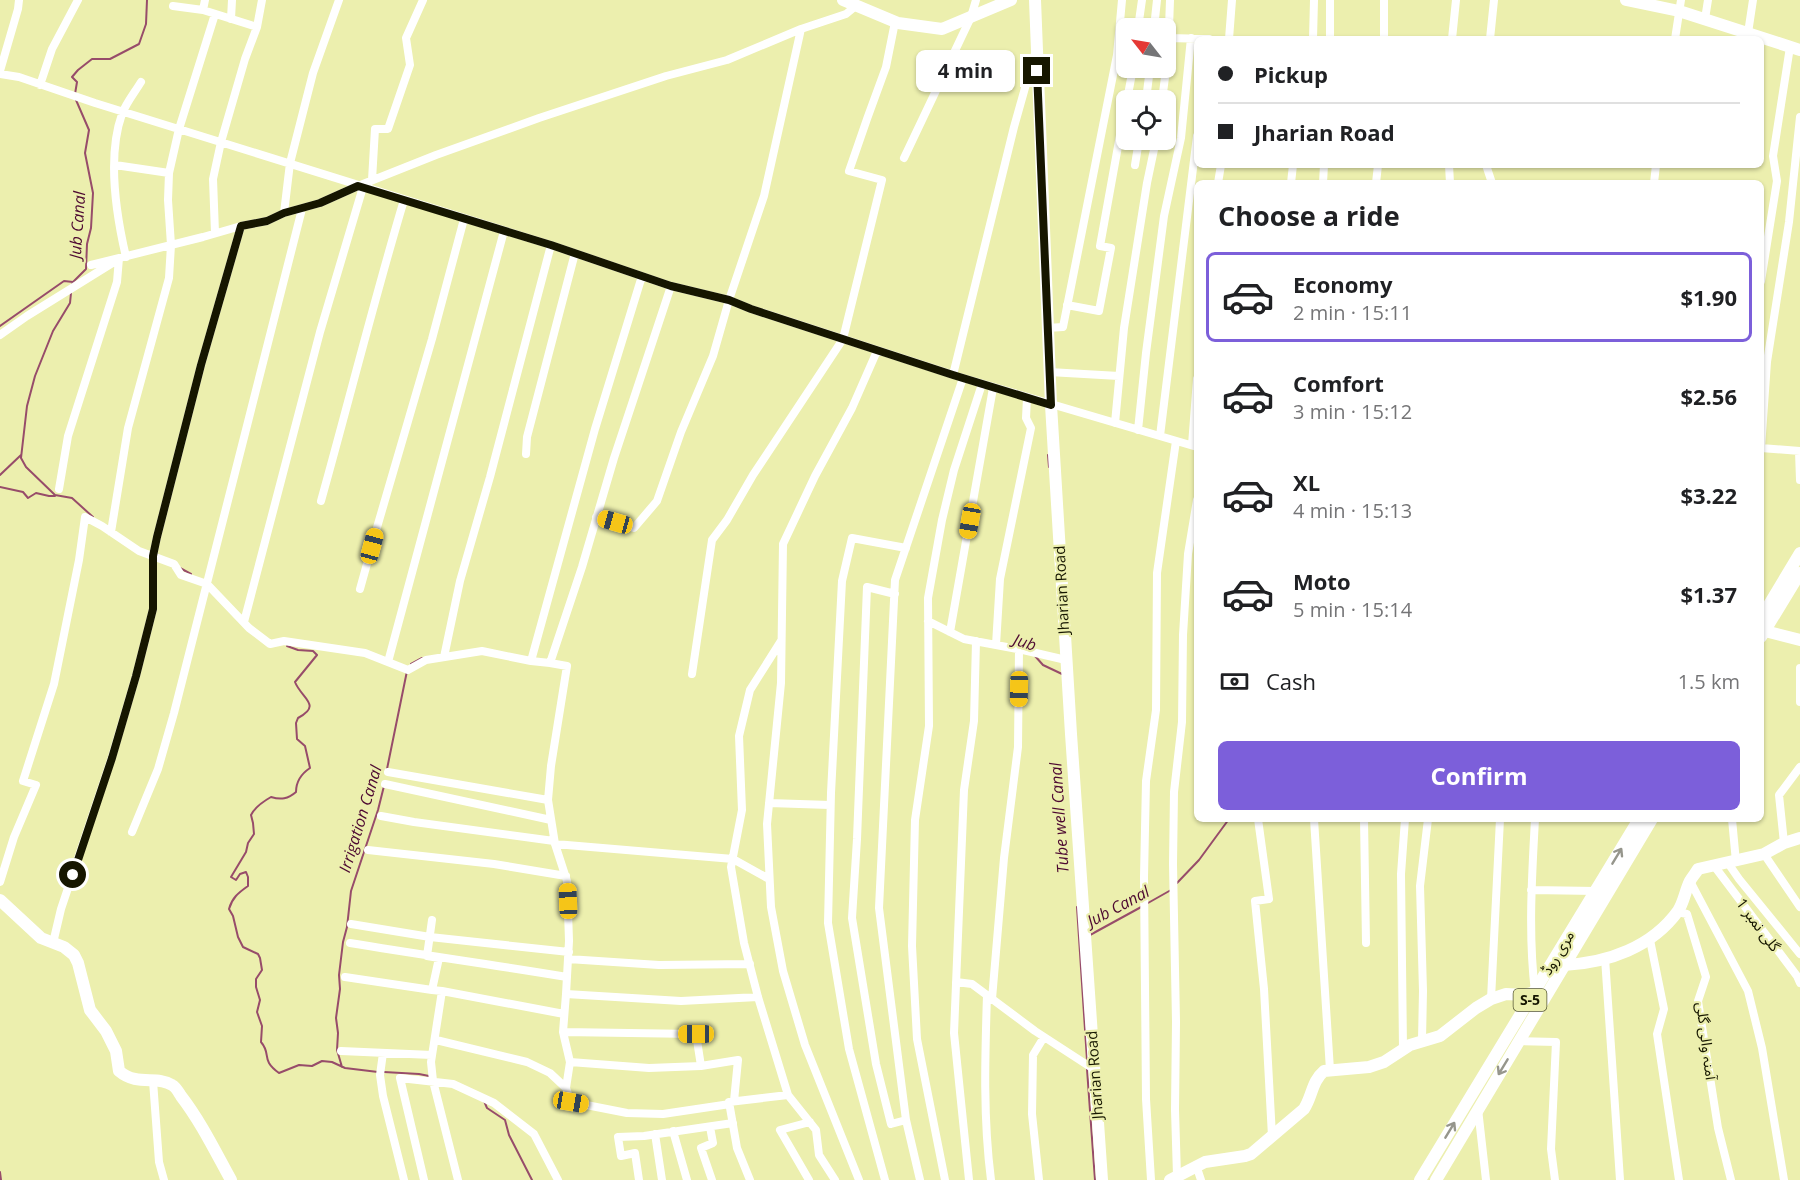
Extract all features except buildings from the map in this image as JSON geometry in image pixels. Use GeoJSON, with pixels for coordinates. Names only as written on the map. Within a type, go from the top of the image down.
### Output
{"type":"FeatureCollection","features":[{"type":"Feature","properties":{"kind":"main road"},"geometry":{"type":"LineString","coordinates":[[843,0],[895,22],[942,28],[1011,0]]}},
{"type":"Feature","properties":{"kind":"main road","name":"Jharian Road"},"geometry":{"type":"LineString","coordinates":[[1035,0],[1049,372],[1066,660],[1102,1180]]}},
{"type":"Feature","properties":{"kind":"main road"},"geometry":{"type":"LineString","coordinates":[[1626,0],[1680,6],[1705,19],[1757,36]]}},
{"type":"Feature","properties":{"kind":"main road"},"geometry":{"type":"LineString","coordinates":[[1764,38],[1795,49]]}},
{"type":"Feature","properties":{"kind":"main road"},"geometry":{"type":"LineString","coordinates":[[1765,603],[1799,556]]}},
{"type":"Feature","properties":{"kind":"main road"},"geometry":{"type":"LineString","coordinates":[[1764,632],[1800,573]]}},
{"type":"Feature","properties":{"kind":"main road"},"geometry":{"type":"LineString","coordinates":[[1764,634],[1800,640]]}},
{"type":"Feature","properties":{"kind":"main road","name":"مری روڈ"},"geometry":{"type":"LineString","coordinates":[[1420,1180],[1638,822]]}},
{"type":"Feature","properties":{"kind":"main road","name":"مری روڈ"},"geometry":{"type":"LineString","coordinates":[[1436,1180],[1650,822]]}},
{"type":"Feature","properties":{"kind":"main road"},"geometry":{"type":"LineString","coordinates":[[1564,965],[1581,964],[1605,958],[1631,950],[1650,940],[1677,912],[1690,881],[1698,869],[1764,854],[1784,843],[1800,838]]}},
{"type":"Feature","properties":{"kind":"main road"},"geometry":{"type":"LineString","coordinates":[[0,900],[41,938],[74,955],[90,1010],[106,1031],[116,1051],[119,1071],[126,1077],[140,1081],[173,1085],[193,1112],[231,1180]]}},
{"type":"Feature","properties":{"kind":"main road"},"geometry":{"type":"LineString","coordinates":[[1173,1178],[1196,1165],[1211,1160],[1245,1156],[1256,1150],[1304,1109],[1321,1073],[1330,1070],[1369,1067],[1384,1062],[1422,1040],[1440,1035],[1491,999],[1506,994],[1524,995],[1535,992]]}},
{"type":"Feature","properties":{"kind":"street"},"geometry":{"type":"LineString","coordinates":[[19,0],[0,73],[19,77],[123,112],[551,245],[671,286],[729,300],[993,388],[1194,446]]}},
{"type":"Feature","properties":{"kind":"street"},"geometry":{"type":"LineString","coordinates":[[40,85],[52,49],[78,0]]}},
{"type":"Feature","properties":{"kind":"street"},"geometry":{"type":"LineString","coordinates":[[203,10],[205,0]]}},
{"type":"Feature","properties":{"kind":"street"},"geometry":{"type":"LineString","coordinates":[[231,19],[232,0]]}},
{"type":"Feature","properties":{"kind":"street"},"geometry":{"type":"LineString","coordinates":[[215,233],[213,179],[221,142],[245,59],[257,27],[262,0]]}},
{"type":"Feature","properties":{"kind":"street"},"geometry":{"type":"LineString","coordinates":[[284,213],[290,163],[312,73],[339,0]]}},
{"type":"Feature","properties":{"kind":"street"},"geometry":{"type":"LineString","coordinates":[[372,180],[375,129],[388,129],[410,65],[406,38],[423,0]]}},
{"type":"Feature","properties":{"kind":"street"},"geometry":{"type":"LineString","coordinates":[[904,158],[971,17],[976,0]]}},
{"type":"Feature","properties":{"kind":"street"},"geometry":{"type":"LineString","coordinates":[[1047,328],[1063,327],[1116,55],[1122,0]]}},
{"type":"Feature","properties":{"kind":"street"},"geometry":{"type":"LineString","coordinates":[[1139,18],[1142,0]]}},
{"type":"Feature","properties":{"kind":"street"},"geometry":{"type":"LineString","coordinates":[[1155,18],[1157,0]]}},
{"type":"Feature","properties":{"kind":"street"},"geometry":{"type":"LineString","coordinates":[[1170,0],[1170,18]]}},
{"type":"Feature","properties":{"kind":"street"},"geometry":{"type":"LineString","coordinates":[[1229,36],[1232,0]]}},
{"type":"Feature","properties":{"kind":"street"},"geometry":{"type":"LineString","coordinates":[[1313,36],[1314,0]]}},
{"type":"Feature","properties":{"kind":"street"},"geometry":{"type":"LineString","coordinates":[[1330,0],[1330,36]]}},
{"type":"Feature","properties":{"kind":"street"},"geometry":{"type":"LineString","coordinates":[[1384,0],[1384,36]]}},
{"type":"Feature","properties":{"kind":"street"},"geometry":{"type":"LineString","coordinates":[[1452,36],[1456,0]]}},
{"type":"Feature","properties":{"kind":"street"},"geometry":{"type":"LineString","coordinates":[[1490,36],[1494,0]]}},
{"type":"Feature","properties":{"kind":"street"},"geometry":{"type":"LineString","coordinates":[[1705,19],[1708,0]]}},
{"type":"Feature","properties":{"kind":"street"},"geometry":{"type":"LineString","coordinates":[[1748,33],[1753,0]]}},
{"type":"Feature","properties":{"kind":"street"},"geometry":{"type":"LineString","coordinates":[[91,265],[267,221],[284,213],[320,203],[372,180],[538,118],[666,76],[728,60],[801,29],[846,14],[857,5]]}},
{"type":"Feature","properties":{"kind":"street"},"geometry":{"type":"LineString","coordinates":[[173,6],[203,10],[257,27]]}},
{"type":"Feature","properties":{"kind":"street"},"geometry":{"type":"LineString","coordinates":[[1675,36],[1680,6]]}},
{"type":"Feature","properties":{"kind":"street"},"geometry":{"type":"LineString","coordinates":[[111,532],[128,428],[169,279],[171,245],[169,173],[179,129],[215,14]]}},
{"type":"Feature","properties":{"kind":"street"},"geometry":{"type":"LineString","coordinates":[[692,674],[712,540],[843,339],[882,180],[849,171],[886,67],[895,22]]}},
{"type":"Feature","properties":{"kind":"street"},"geometry":{"type":"LineString","coordinates":[[596,517],[634,528],[657,501],[681,432],[713,356],[764,196],[801,29]]}},
{"type":"Feature","properties":{"kind":"street"},"geometry":{"type":"LineString","coordinates":[[1176,38],[1194,38]]}},
{"type":"Feature","properties":{"kind":"street"},"geometry":{"type":"LineString","coordinates":[[1138,430],[1164,216],[1181,138],[1191,38]]}},
{"type":"Feature","properties":{"kind":"street"},"geometry":{"type":"LineString","coordinates":[[953,375],[1014,127],[1036,48]]}},
{"type":"Feature","properties":{"kind":"street"},"geometry":{"type":"LineString","coordinates":[[1764,261],[1777,181],[1773,156],[1795,49]]}},
{"type":"Feature","properties":{"kind":"street"},"geometry":{"type":"LineString","coordinates":[[59,489],[68,436],[123,257],[116,201],[117,131],[123,112],[141,82]]}},
{"type":"Feature","properties":{"kind":"street"},"geometry":{"type":"LineString","coordinates":[[1764,405],[1767,362],[1789,222],[1800,117]]}},
{"type":"Feature","properties":{"kind":"street"},"geometry":{"type":"LineString","coordinates":[[1067,305],[1099,311],[1111,248],[1101,246],[1118,150]]}},
{"type":"Feature","properties":{"kind":"street"},"geometry":{"type":"LineString","coordinates":[[1135,165],[1138,150]]}},
{"type":"Feature","properties":{"kind":"street"},"geometry":{"type":"LineString","coordinates":[[1115,423],[1124,328],[1154,150]]}},
{"type":"Feature","properties":{"kind":"street"},"geometry":{"type":"LineString","coordinates":[[1160,436],[1194,160]]}},
{"type":"Feature","properties":{"kind":"street"},"geometry":{"type":"LineString","coordinates":[[115,165],[169,173]]}},
{"type":"Feature","properties":{"kind":"street"},"geometry":{"type":"LineString","coordinates":[[244,622],[360,186]]}},
{"type":"Feature","properties":{"kind":"street"},"geometry":{"type":"LineString","coordinates":[[321,501],[381,275],[404,200]]}},
{"type":"Feature","properties":{"kind":"street"},"geometry":{"type":"LineString","coordinates":[[132,832],[158,769],[174,713],[302,209]]}},
{"type":"Feature","properties":{"kind":"street"},"geometry":{"type":"LineString","coordinates":[[360,589],[464,219]]}},
{"type":"Feature","properties":{"kind":"street"},"geometry":{"type":"LineString","coordinates":[[53,943],[61,909],[99,799],[136,676],[153,609],[153,556],[201,365],[241,226]]}},
{"type":"Feature","properties":{"kind":"street"},"geometry":{"type":"LineString","coordinates":[[388,662],[504,231]]}},
{"type":"Feature","properties":{"kind":"street"},"geometry":{"type":"LineString","coordinates":[[444,657],[460,581],[551,245]]}},
{"type":"Feature","properties":{"kind":"street"},"geometry":{"type":"LineString","coordinates":[[526,454],[527,437],[575,253]]}},
{"type":"Feature","properties":{"kind":"street"},"geometry":{"type":"LineString","coordinates":[[0,336],[27,316],[123,257]]}},
{"type":"Feature","properties":{"kind":"street"},"geometry":{"type":"LineString","coordinates":[[531,661],[595,429],[642,276]]}},
{"type":"Feature","properties":{"kind":"street"},"geometry":{"type":"LineString","coordinates":[[550,663],[671,286]]}},
{"type":"Feature","properties":{"kind":"street"},"geometry":{"type":"LineString","coordinates":[[859,1180],[822,1091],[795,1015],[783,971],[771,907],[767,825],[781,683],[783,544],[815,476],[852,408],[878,351]]}},
{"type":"Feature","properties":{"kind":"street"},"geometry":{"type":"LineString","coordinates":[[1049,372],[1119,376]]}},
{"type":"Feature","properties":{"kind":"street"},"geometry":{"type":"LineString","coordinates":[[920,1180],[906,1120],[879,909],[895,594],[896,580],[906,548],[963,378]]}},
{"type":"Feature","properties":{"kind":"street"},"geometry":{"type":"LineString","coordinates":[[945,1180],[917,1039],[912,946],[915,820],[929,726],[928,598],[942,520],[954,470],[981,384]]}},
{"type":"Feature","properties":{"kind":"street"},"geometry":{"type":"LineString","coordinates":[[950,632],[993,388]]}},
{"type":"Feature","properties":{"kind":"street"},"geometry":{"type":"LineString","coordinates":[[996,645],[1000,579],[1031,428],[1026,418],[1027,398]]}},
{"type":"Feature","properties":{"kind":"street"},"geometry":{"type":"LineString","coordinates":[[1151,1180],[1146,1099],[1144,877],[1146,781],[1156,710],[1157,573],[1176,441]]}},
{"type":"Feature","properties":{"kind":"street"},"geometry":{"type":"LineString","coordinates":[[1764,448],[1799,451],[1800,480]]}},
{"type":"Feature","properties":{"kind":"street"},"geometry":{"type":"LineString","coordinates":[[0,882],[14,837],[36,785],[23,781],[54,684],[79,560],[85,517],[139,551],[174,564],[181,575],[207,584],[244,622],[270,644],[284,641],[364,653],[408,670],[426,660],[482,651],[567,666],[551,766],[548,800],[555,842],[567,881],[568,956],[563,1032],[570,1062],[566,1088]]}},
{"type":"Feature","properties":{"kind":"street"},"geometry":{"type":"LineString","coordinates":[[1173,1178],[1176,1022],[1174,792],[1182,722],[1183,635],[1188,554],[1194,518]]}},
{"type":"Feature","properties":{"kind":"street"},"geometry":{"type":"LineString","coordinates":[[885,1180],[849,1049],[828,923],[830,805],[842,581],[852,538],[906,548]]}},
{"type":"Feature","properties":{"kind":"street"},"geometry":{"type":"LineString","coordinates":[[895,594],[867,587],[852,918],[876,1064],[891,1124],[906,1120]]}},
{"type":"Feature","properties":{"kind":"street"},"geometry":{"type":"LineString","coordinates":[[928,621],[964,639],[1066,660]]}},
{"type":"Feature","properties":{"kind":"street"},"geometry":{"type":"LineString","coordinates":[[782,640],[750,690],[739,736],[742,810],[731,867],[744,943],[788,1095],[816,1130],[819,1155],[835,1180]]}},
{"type":"Feature","properties":{"kind":"street"},"geometry":{"type":"LineString","coordinates":[[969,1180],[954,1033],[964,790],[974,721],[976,641]]}},
{"type":"Feature","properties":{"kind":"street"},"geometry":{"type":"LineString","coordinates":[[992,1180],[987,1145],[984,1068],[989,997],[1018,747],[1019,649]]}},
{"type":"Feature","properties":{"kind":"street"},"geometry":{"type":"LineString","coordinates":[[1800,668],[1800,702]]}},
{"type":"Feature","properties":{"kind":"street"},"geometry":{"type":"LineString","coordinates":[[1784,843],[1779,795],[1800,767]]}},
{"type":"Feature","properties":{"kind":"street"},"geometry":{"type":"LineString","coordinates":[[388,772],[548,800]]}},
{"type":"Feature","properties":{"kind":"street"},"geometry":{"type":"LineString","coordinates":[[385,784],[551,820]]}},
{"type":"Feature","properties":{"kind":"street"},"geometry":{"type":"LineString","coordinates":[[769,803],[830,805]]}},
{"type":"Feature","properties":{"kind":"street"},"geometry":{"type":"LineString","coordinates":[[381,816],[555,842],[733,859],[769,879]]}},
{"type":"Feature","properties":{"kind":"street"},"geometry":{"type":"LineString","coordinates":[[1258,822],[1269,899],[1255,901],[1264,989],[1272,1136]]}},
{"type":"Feature","properties":{"kind":"street"},"geometry":{"type":"LineString","coordinates":[[1314,822],[1330,1070]]}},
{"type":"Feature","properties":{"kind":"street"},"geometry":{"type":"LineString","coordinates":[[1364,822],[1366,943]]}},
{"type":"Feature","properties":{"kind":"street"},"geometry":{"type":"LineString","coordinates":[[1403,1050],[1401,874],[1405,822]]}},
{"type":"Feature","properties":{"kind":"street"},"geometry":{"type":"LineString","coordinates":[[1422,1040],[1420,886],[1428,822]]}},
{"type":"Feature","properties":{"kind":"street"},"geometry":{"type":"LineString","coordinates":[[1491,999],[1500,822]]}},
{"type":"Feature","properties":{"kind":"street"},"geometry":{"type":"LineString","coordinates":[[1535,822],[1531,890],[1535,992]]}},
{"type":"Feature","properties":{"kind":"street"},"geometry":{"type":"LineString","coordinates":[[1732,822],[1732,862],[1739,879],[1800,954]]}},
{"type":"Feature","properties":{"kind":"street"},"geometry":{"type":"LineString","coordinates":[[368,850],[494,864],[566,876]]}},
{"type":"Feature","properties":{"kind":"street"},"geometry":{"type":"LineString","coordinates":[[1764,854],[1800,907]]}},
{"type":"Feature","properties":{"kind":"street","name":"گلی نمبر 1"},"geometry":{"type":"LineString","coordinates":[[1714,867],[1800,983]]}},
{"type":"Feature","properties":{"kind":"street"},"geometry":{"type":"LineString","coordinates":[[1690,881],[1748,991],[1762,1048],[1784,1180]]}},
{"type":"Feature","properties":{"kind":"street"},"geometry":{"type":"LineString","coordinates":[[1531,890],[1596,891]]}},
{"type":"Feature","properties":{"kind":"street","name":"آمنہ والی گلی"},"geometry":{"type":"LineString","coordinates":[[1677,912],[1687,914],[1706,977],[1698,1001],[1718,1128],[1731,1180]]}},
{"type":"Feature","properties":{"kind":"street"},"geometry":{"type":"LineString","coordinates":[[427,956],[432,920]]}},
{"type":"Feature","properties":{"kind":"street"},"geometry":{"type":"LineString","coordinates":[[351,924],[568,956],[659,965],[750,964]]}},
{"type":"Feature","properties":{"kind":"street"},"geometry":{"type":"LineString","coordinates":[[1650,940],[1664,1009],[1657,1034],[1679,1180]]}},
{"type":"Feature","properties":{"kind":"street"},"geometry":{"type":"LineString","coordinates":[[350,943],[439,958],[436,1040],[432,1056],[432,1077],[458,1180]]}},
{"type":"Feature","properties":{"kind":"street"},"geometry":{"type":"LineString","coordinates":[[427,956],[567,977]]}},
{"type":"Feature","properties":{"kind":"street"},"geometry":{"type":"LineString","coordinates":[[1605,958],[1620,1180]]}},
{"type":"Feature","properties":{"kind":"street"},"geometry":{"type":"LineString","coordinates":[[345,977],[564,1014]]}},
{"type":"Feature","properties":{"kind":"street"},"geometry":{"type":"LineString","coordinates":[[956,982],[972,984],[1044,1037],[1095,1070]]}},
{"type":"Feature","properties":{"kind":"street"},"geometry":{"type":"LineString","coordinates":[[566,994],[681,1001],[758,997]]}},
{"type":"Feature","properties":{"kind":"street"},"geometry":{"type":"LineString","coordinates":[[563,1032],[696,1034],[701,1066]]}},
{"type":"Feature","properties":{"kind":"street"},"geometry":{"type":"LineString","coordinates":[[1039,1180],[1032,1114],[1033,1055],[1044,1037]]}},
{"type":"Feature","properties":{"kind":"street"},"geometry":{"type":"LineString","coordinates":[[436,1040],[527,1062],[550,1073],[566,1088],[571,1102],[627,1113],[663,1114],[788,1095]]}},
{"type":"Feature","properties":{"kind":"street"},"geometry":{"type":"LineString","coordinates":[[1518,1041],[1556,1042],[1551,1149],[1555,1180]]}},
{"type":"Feature","properties":{"kind":"street"},"geometry":{"type":"LineString","coordinates":[[341,1051],[432,1056]]}},
{"type":"Feature","properties":{"kind":"street"},"geometry":{"type":"LineString","coordinates":[[383,1053],[380,1075],[383,1096],[404,1180]]}},
{"type":"Feature","properties":{"kind":"street"},"geometry":{"type":"LineString","coordinates":[[570,1062],[649,1068],[701,1066],[738,1060],[732,1103],[733,1123],[737,1148],[750,1180]]}},
{"type":"Feature","properties":{"kind":"street"},"geometry":{"type":"LineString","coordinates":[[424,1180],[400,1078],[432,1077],[494,1103],[534,1134],[558,1180]]}},
{"type":"Feature","properties":{"kind":"street"},"geometry":{"type":"LineString","coordinates":[[153,1081],[159,1162],[164,1180]]}},
{"type":"Feature","properties":{"kind":"street"},"geometry":{"type":"LineString","coordinates":[[1478,1109],[1486,1180]]}},
{"type":"Feature","properties":{"kind":"street"},"geometry":{"type":"LineString","coordinates":[[809,1180],[780,1130],[810,1122]]}},
{"type":"Feature","properties":{"kind":"street"},"geometry":{"type":"LineString","coordinates":[[639,1180],[635,1153],[621,1156],[618,1137],[733,1123]]}},
{"type":"Feature","properties":{"kind":"street"},"geometry":{"type":"LineString","coordinates":[[710,1127],[713,1143],[701,1148],[712,1180]]}},
{"type":"Feature","properties":{"kind":"street"},"geometry":{"type":"LineString","coordinates":[[673,1131],[687,1180]]}},
{"type":"Feature","properties":{"kind":"street"},"geometry":{"type":"LineString","coordinates":[[655,1134],[663,1180]]}},
{"type":"Feature","properties":{"kind":"street"},"geometry":{"type":"LineString","coordinates":[[1196,1165],[1201,1180]]}},
{"type":"Feature","properties":{"kind":"waterway","name":"Jub Canal"},"geometry":{"type":"LineString","coordinates":[[75,94],[77,82],[72,77],[92,59],[110,59],[139,44],[146,24],[147,0]]}},
{"type":"Feature","properties":{"kind":"waterway","name":"Jub Canal"},"geometry":{"type":"LineString","coordinates":[[73,282],[86,269],[93,193],[85,153],[89,130],[76,100]]}},
{"type":"Feature","properties":{"kind":"waterway","name":"Irrigation Canal"},"geometry":{"type":"LineString","coordinates":[[0,326],[64,281],[73,282],[72,285]]}},
{"type":"Feature","properties":{"kind":"waterway","name":"Irrigation Canal"},"geometry":{"type":"LineString","coordinates":[[71,293],[70,303],[53,331],[35,376],[27,406],[21,458],[26,467],[55,495],[72,498],[93,517]]}},
{"type":"Feature","properties":{"kind":"waterway"},"geometry":{"type":"LineString","coordinates":[[0,475],[21,455]]}},
{"type":"Feature","properties":{"kind":"waterway","name":"Tube well Canal"},"geometry":{"type":"LineString","coordinates":[[1048,455],[1049,467]]}},
{"type":"Feature","properties":{"kind":"waterway"},"geometry":{"type":"LineString","coordinates":[[0,487],[23,492],[28,498],[36,493],[55,496]]}},
{"type":"Feature","properties":{"kind":"waterway","name":"Irrigation Canal"},"geometry":{"type":"LineString","coordinates":[[180,568],[191,574]]}},
{"type":"Feature","properties":{"kind":"waterway","name":"Irrigation Canal"},"geometry":{"type":"LineString","coordinates":[[287,646],[298,650],[313,651],[317,655],[295,682],[310,705],[296,723],[297,739],[305,746],[310,768],[300,778],[296,792],[284,798],[271,797],[257,807],[251,815],[254,834],[231,877],[236,880],[240,874],[246,872],[248,886],[236,896],[229,909],[243,947],[258,954],[260,958],[262,970],[256,979],[260,1000],[257,1012],[262,1026],[261,1042],[273,1068],[279,1073],[299,1065],[312,1066],[322,1061],[332,1062],[345,1068],[378,1072]]}},
{"type":"Feature","properties":{"kind":"waterway","name":"Jub"},"geometry":{"type":"LineString","coordinates":[[1035,656],[1043,665],[1062,674]]}},
{"type":"Feature","properties":{"kind":"waterway","name":"Irrigation Canal"},"geometry":{"type":"LineString","coordinates":[[411,664],[422,658]]}},
{"type":"Feature","properties":{"kind":"waterway","name":"Irrigation Canal"},"geometry":{"type":"LineString","coordinates":[[387,769],[407,671]]}},
{"type":"Feature","properties":{"kind":"waterway","name":"Irrigation Canal"},"geometry":{"type":"LineString","coordinates":[[342,1067],[337,1050],[336,1018],[343,942],[351,891],[384,786]]}},
{"type":"Feature","properties":{"kind":"waterway","name":"Irrigation Canal"},"geometry":{"type":"LineString","coordinates":[[1177,883],[1199,860],[1227,822]]}},
{"type":"Feature","properties":{"kind":"waterway","name":"Jub Canal"},"geometry":{"type":"LineString","coordinates":[[1148,903],[1171,890]]}},
{"type":"Feature","properties":{"kind":"waterway","name":"Jub Canal"},"geometry":{"type":"LineString","coordinates":[[1090,935],[1143,906]]}},
{"type":"Feature","properties":{"kind":"waterway","name":"Tube well Canal"},"geometry":{"type":"LineString","coordinates":[[1077,907],[1087,1060]]}},
{"type":"Feature","properties":{"kind":"waterway","name":"Tube well Canal"},"geometry":{"type":"LineString","coordinates":[[1087,1069],[1095,1180]]}},
{"type":"Feature","properties":{"kind":"waterway","name":"Irrigation Canal"},"geometry":{"type":"LineString","coordinates":[[384,1072],[429,1076]]}},
{"type":"Feature","properties":{"kind":"waterway","name":"Irrigation Canal"},"geometry":{"type":"LineString","coordinates":[[484,1101],[487,1108],[505,1120],[509,1135],[532,1180]]}},
{"type":"Feature","properties":{"kind":"waterway"},"geometry":{"type":"LineString","coordinates":[[0,1172],[1,1180]]}},
{"type":"Feature","properties":{"kind":"route"},"geometry":{"type":"LineString","coordinates":[[73,875],[112,758],[136,676],[153,609],[153,556],[157,537],[201,365],[241,226],[267,221],[284,213],[320,203],[358,186],[551,245],[671,286],[729,300],[953,375],[1051,405],[1037,71]]}}]}
